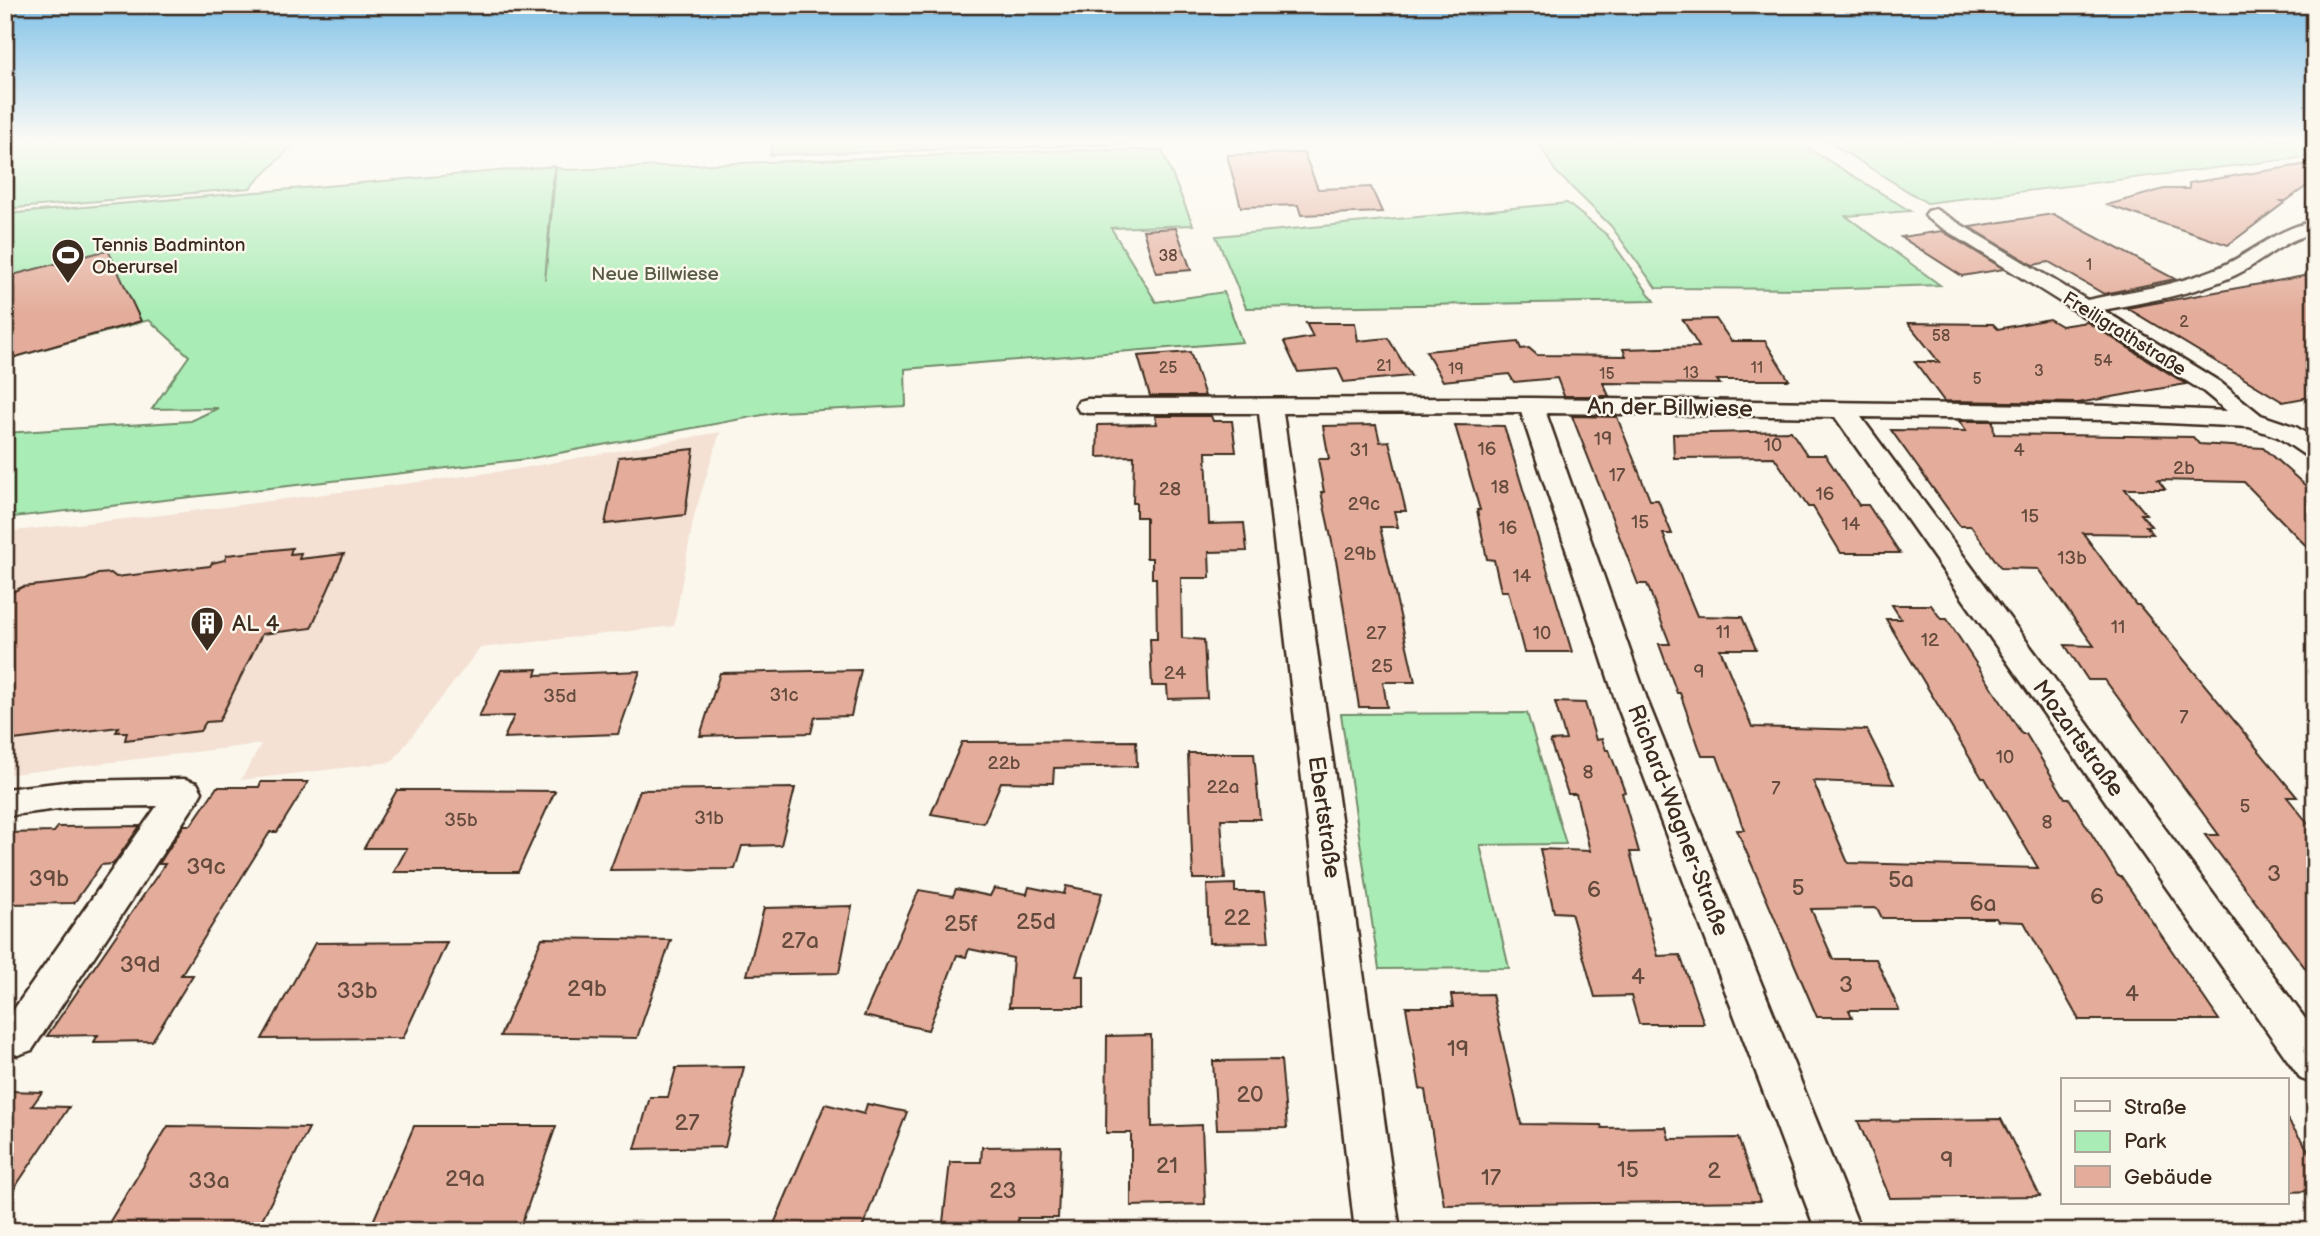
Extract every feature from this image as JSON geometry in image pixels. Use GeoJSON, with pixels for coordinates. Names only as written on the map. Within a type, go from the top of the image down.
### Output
{"type":"FeatureCollection","features":[{"type":"Feature","properties":{"kind":"street","name":"Freiligrathstraße"},"geometry":{"type":"LineString","coordinates":[[1935,215],[2212,387],[2252,420],[2287,432],[2315,451]]}},
{"type":"Feature","properties":{"kind":"street"},"geometry":{"type":"LineString","coordinates":[[2083,307],[2179,287],[2213,276],[2241,266],[2287,234],[2315,227]]}},
{"type":"Feature","properties":{"kind":"street","name":"Ebertstraße"},"geometry":{"type":"LineString","coordinates":[[1270,404],[1378,1231]]}},
{"type":"Feature","properties":{"kind":"street","name":"An der Billwiese"},"geometry":{"type":"LineString","coordinates":[[1088,406],[1531,405],[2107,413],[2252,420]]}},
{"type":"Feature","properties":{"kind":"street","name":"Richard-Wagner-Straße"},"geometry":{"type":"LineString","coordinates":[[1531,405],[1633,705],[1839,1231]]}},
{"type":"Feature","properties":{"kind":"street","name":"Mozartstraße"},"geometry":{"type":"LineString","coordinates":[[1843,410],[2315,1065]]}},
{"type":"Feature","properties":{"kind":"street"},"geometry":{"type":"LineString","coordinates":[[2287,432],[2315,432]]}},
{"type":"Feature","properties":{"kind":"street"},"geometry":{"type":"LineString","coordinates":[[5,803],[73,794],[185,792],[18,1037]]}},
{"type":"Feature","properties":{"kind":"shaded area"},"geometry":{"type":"Polygon","coordinates":[[[720,432],[694,516],[674,626],[480,648],[392,762],[241,780],[261,744],[5,775],[5,532],[512,470],[720,432]]]}},
{"type":"Feature","properties":{"kind":"green space"},"geometry":{"type":"Polygon","coordinates":[[[5,198],[137,198],[5,209],[5,198]]]}},
{"type":"Feature","properties":{"kind":"green space","name":"Neue Billwiese"},"geometry":{"type":"Polygon","coordinates":[[[192,198],[552,198],[545,281],[553,198],[1182,198],[1193,225],[1111,228],[1156,302],[1224,292],[1242,342],[905,369],[906,406],[779,412],[527,459],[5,518],[5,433],[191,421],[218,408],[152,409],[189,356],[149,320],[5,360],[5,214],[192,198]]]}},
{"type":"Feature","properties":{"kind":"green space"},"geometry":{"type":"Polygon","coordinates":[[[1582,198],[1888,198],[1910,211],[1846,216],[1940,285],[1817,289],[1656,288],[1611,226],[1582,198]]]}},
{"type":"Feature","properties":{"kind":"green space"},"geometry":{"type":"Polygon","coordinates":[[[1918,198],[1971,198],[1927,203],[1918,198]]]}},
{"type":"Feature","properties":{"kind":"green space"},"geometry":{"type":"Polygon","coordinates":[[[1567,203],[1607,235],[1654,301],[1246,308],[1216,236],[1567,203]]]}},
{"type":"Feature","properties":{"kind":"green space"},"geometry":{"type":"Polygon","coordinates":[[[1527,713],[1566,844],[1480,845],[1509,968],[1379,969],[1341,714],[1527,713]]]}},
{"type":"Feature","properties":{"kind":"building"},"geometry":{"type":"Polygon","coordinates":[[[1238,198],[1376,198],[1382,212],[1301,215],[1298,205],[1241,207],[1238,198]]]}},
{"type":"Feature","properties":{"kind":"building"},"geometry":{"type":"Polygon","coordinates":[[[2133,198],[2291,198],[2281,201],[2284,203],[2228,245],[2107,205],[2133,198]]]}},
{"type":"Feature","properties":{"kind":"building"},"geometry":{"type":"Polygon","coordinates":[[[2053,214],[2175,279],[2104,294],[2049,262],[2033,265],[1970,227],[2053,214]]]}},
{"type":"Feature","properties":{"kind":"building"},"geometry":{"type":"Polygon","coordinates":[[[1176,228],[1191,270],[1156,273],[1143,230],[1176,228]]]}},
{"type":"Feature","properties":{"kind":"building"},"geometry":{"type":"Polygon","coordinates":[[[1942,231],[2004,269],[1962,276],[1901,237],[1942,231]]]}},
{"type":"Feature","properties":{"kind":"building","name":"Tennis Badminton Oberursel"},"geometry":{"type":"Polygon","coordinates":[[[108,250],[141,321],[5,360],[5,277],[108,250]]]}},
{"type":"Feature","properties":{"kind":"building"},"geometry":{"type":"Polygon","coordinates":[[[2315,274],[2315,396],[2283,402],[2127,308],[2315,274]]]}},
{"type":"Feature","properties":{"kind":"building"},"geometry":{"type":"Polygon","coordinates":[[[1716,319],[1731,341],[1765,341],[1789,380],[1717,380],[1720,384],[1603,383],[1609,396],[1564,396],[1557,378],[1514,382],[1509,374],[1443,381],[1426,351],[1518,342],[1521,349],[1529,348],[1537,355],[1626,356],[1623,349],[1699,347],[1683,320],[1716,319]]]}},
{"type":"Feature","properties":{"kind":"building"},"geometry":{"type":"Polygon","coordinates":[[[2049,319],[2061,326],[2087,322],[2186,384],[2078,403],[1944,401],[1915,362],[1939,362],[1908,323],[1993,324],[1998,329],[2049,319]]]}},
{"type":"Feature","properties":{"kind":"building"},"geometry":{"type":"Polygon","coordinates":[[[1306,323],[1355,323],[1358,341],[1388,338],[1411,376],[1344,382],[1338,369],[1298,372],[1284,342],[1313,337],[1306,323]]]}},
{"type":"Feature","properties":{"kind":"building"},"geometry":{"type":"Polygon","coordinates":[[[1190,352],[1205,396],[1150,396],[1138,356],[1190,352]]]}},
{"type":"Feature","properties":{"kind":"building"},"geometry":{"type":"Polygon","coordinates":[[[1155,416],[1211,416],[1213,421],[1232,421],[1236,452],[1206,452],[1209,524],[1244,523],[1247,551],[1209,552],[1210,578],[1181,578],[1182,638],[1204,640],[1207,698],[1168,699],[1167,686],[1152,686],[1150,639],[1157,639],[1156,578],[1152,578],[1152,558],[1146,558],[1146,517],[1136,517],[1136,503],[1133,503],[1134,456],[1097,457],[1098,425],[1157,424],[1155,416]]]}},
{"type":"Feature","properties":{"kind":"building"},"geometry":{"type":"Polygon","coordinates":[[[1572,416],[1617,417],[1650,500],[1658,500],[1672,534],[1663,534],[1697,616],[1742,617],[1756,649],[1720,649],[1752,727],[1867,730],[1894,784],[1813,781],[1848,863],[2038,868],[1886,619],[1901,619],[1892,605],[1931,605],[1941,619],[1947,619],[2022,734],[2026,734],[2065,798],[2069,798],[2118,876],[2121,876],[2219,1020],[2079,1020],[2024,922],[1998,921],[1996,918],[1882,918],[1877,908],[1811,909],[1833,959],[1876,959],[1899,1010],[1849,1010],[1852,1017],[1817,1017],[1737,830],[1744,830],[1717,756],[1702,756],[1659,644],[1670,644],[1647,584],[1638,584],[1572,416]]]}},
{"type":"Feature","properties":{"kind":"building"},"geometry":{"type":"Polygon","coordinates":[[[1959,421],[1993,421],[1994,434],[2193,437],[2199,444],[2263,448],[2315,494],[2315,555],[2244,482],[2158,480],[2165,489],[2125,489],[2146,514],[2141,514],[2151,526],[2146,526],[2153,534],[2083,533],[2136,605],[2139,605],[2297,797],[2287,797],[2315,832],[2315,981],[2205,835],[2219,835],[2105,680],[2088,680],[2065,645],[2094,646],[2038,569],[2001,568],[1971,526],[1960,526],[1891,430],[1966,431],[1959,421]]]}},
{"type":"Feature","properties":{"kind":"building"},"geometry":{"type":"Polygon","coordinates":[[[1376,425],[1380,442],[1389,441],[1406,511],[1394,511],[1398,527],[1380,527],[1415,682],[1383,682],[1387,707],[1359,707],[1337,565],[1321,492],[1324,492],[1318,459],[1329,459],[1323,426],[1376,425]]]}},
{"type":"Feature","properties":{"kind":"building"},"geometry":{"type":"Polygon","coordinates":[[[1455,425],[1504,426],[1572,652],[1524,652],[1508,591],[1501,591],[1494,560],[1487,559],[1477,510],[1480,510],[1455,425]]]}},
{"type":"Feature","properties":{"kind":"building"},"geometry":{"type":"Polygon","coordinates":[[[1791,431],[1807,455],[1825,455],[1859,505],[1868,505],[1900,553],[1841,553],[1813,507],[1808,507],[1774,457],[1674,458],[1673,434],[1791,431]]]}},
{"type":"Feature","properties":{"kind":"building"},"geometry":{"type":"Polygon","coordinates":[[[694,449],[685,515],[605,524],[619,457],[694,449]]]}},
{"type":"Feature","properties":{"kind":"building","name":"AL 4"},"geometry":{"type":"Polygon","coordinates":[[[292,548],[290,554],[301,553],[299,559],[344,554],[311,628],[262,634],[219,721],[206,722],[200,731],[125,740],[127,732],[116,732],[119,727],[5,741],[5,596],[22,587],[86,580],[98,574],[111,573],[116,577],[210,566],[225,560],[227,555],[292,548]]]}},
{"type":"Feature","properties":{"kind":"building"},"geometry":{"type":"Polygon","coordinates":[[[538,669],[536,675],[640,671],[618,734],[504,738],[514,716],[479,717],[501,670],[538,669]]]}},
{"type":"Feature","properties":{"kind":"building"},"geometry":{"type":"Polygon","coordinates":[[[861,670],[851,716],[815,717],[811,733],[700,736],[720,673],[861,670]]]}},
{"type":"Feature","properties":{"kind":"building"},"geometry":{"type":"Polygon","coordinates":[[[1555,702],[1585,703],[1596,740],[1602,739],[1606,750],[1609,750],[1625,792],[1622,793],[1639,852],[1630,852],[1658,956],[1680,955],[1704,1024],[1639,1024],[1631,996],[1595,997],[1571,913],[1554,912],[1540,849],[1590,851],[1576,794],[1568,794],[1550,741],[1566,740],[1555,702]]]}},
{"type":"Feature","properties":{"kind":"building"},"geometry":{"type":"Polygon","coordinates":[[[1136,741],[1137,766],[1054,768],[1053,783],[1001,782],[984,823],[931,814],[962,742],[1136,741]]]}},
{"type":"Feature","properties":{"kind":"building"},"geometry":{"type":"Polygon","coordinates":[[[1188,753],[1254,753],[1260,819],[1221,819],[1225,879],[1193,879],[1188,753]]]}},
{"type":"Feature","properties":{"kind":"building"},"geometry":{"type":"Polygon","coordinates":[[[261,782],[308,782],[277,832],[270,832],[181,975],[193,975],[152,1041],[94,1042],[98,1035],[47,1036],[165,864],[159,864],[184,825],[191,825],[217,787],[259,787],[261,782]]]}},
{"type":"Feature","properties":{"kind":"building"},"geometry":{"type":"Polygon","coordinates":[[[795,788],[781,845],[742,846],[735,869],[610,870],[640,790],[795,788]]]}},
{"type":"Feature","properties":{"kind":"building"},"geometry":{"type":"Polygon","coordinates":[[[397,790],[555,791],[518,872],[394,872],[407,848],[364,848],[397,790]]]}},
{"type":"Feature","properties":{"kind":"building"},"geometry":{"type":"Polygon","coordinates":[[[140,826],[113,864],[101,865],[74,903],[5,904],[5,833],[54,832],[58,827],[140,826]]]}},
{"type":"Feature","properties":{"kind":"building"},"geometry":{"type":"Polygon","coordinates":[[[1235,884],[1235,892],[1264,892],[1269,942],[1209,943],[1207,885],[1235,884]]]}},
{"type":"Feature","properties":{"kind":"building"},"geometry":{"type":"Polygon","coordinates":[[[1066,886],[1102,893],[1076,976],[1084,976],[1084,1007],[1009,1007],[1013,958],[969,949],[966,957],[957,955],[928,1030],[864,1016],[919,890],[953,896],[956,889],[990,896],[994,888],[1027,894],[1029,887],[1064,894],[1066,886]]]}},
{"type":"Feature","properties":{"kind":"building"},"geometry":{"type":"Polygon","coordinates":[[[852,906],[839,973],[747,975],[764,908],[852,906]]]}},
{"type":"Feature","properties":{"kind":"building"},"geometry":{"type":"Polygon","coordinates":[[[542,938],[671,940],[637,1038],[500,1036],[542,938]]]}},
{"type":"Feature","properties":{"kind":"building"},"geometry":{"type":"Polygon","coordinates":[[[447,942],[403,1038],[262,1039],[315,943],[447,942]]]}},
{"type":"Feature","properties":{"kind":"building"},"geometry":{"type":"Polygon","coordinates":[[[1492,994],[1521,1124],[1601,1125],[1602,1128],[1666,1127],[1669,1139],[1738,1138],[1760,1201],[1444,1205],[1425,1090],[1420,1089],[1406,1007],[1453,1007],[1451,995],[1492,994]]]}},
{"type":"Feature","properties":{"kind":"building"},"geometry":{"type":"Polygon","coordinates":[[[1151,1035],[1152,1127],[1202,1125],[1205,1204],[1131,1206],[1131,1133],[1106,1133],[1107,1036],[1151,1035]]]}},
{"type":"Feature","properties":{"kind":"building"},"geometry":{"type":"Polygon","coordinates":[[[1281,1060],[1287,1128],[1217,1129],[1213,1061],[1281,1060]]]}},
{"type":"Feature","properties":{"kind":"building"},"geometry":{"type":"Polygon","coordinates":[[[744,1067],[725,1147],[635,1149],[650,1097],[668,1097],[676,1068],[744,1067]]]}},
{"type":"Feature","properties":{"kind":"building"},"geometry":{"type":"Polygon","coordinates":[[[5,1091],[42,1092],[32,1106],[69,1107],[5,1202],[5,1091]]]}},
{"type":"Feature","properties":{"kind":"building"},"geometry":{"type":"Polygon","coordinates":[[[825,1104],[864,1114],[867,1104],[907,1112],[861,1231],[771,1231],[825,1104]]]}},
{"type":"Feature","properties":{"kind":"building"},"geometry":{"type":"Polygon","coordinates":[[[2001,1119],[2040,1196],[1890,1198],[1858,1121],[2001,1119]]]}},
{"type":"Feature","properties":{"kind":"building"},"geometry":{"type":"Polygon","coordinates":[[[2288,1120],[2315,1160],[2315,1191],[2288,1192],[2288,1120]]]}},
{"type":"Feature","properties":{"kind":"building"},"geometry":{"type":"Polygon","coordinates":[[[168,1126],[309,1128],[256,1231],[104,1231],[168,1126]]]}},
{"type":"Feature","properties":{"kind":"building"},"geometry":{"type":"Polygon","coordinates":[[[414,1126],[556,1126],[519,1231],[369,1231],[414,1126]]]}},
{"type":"Feature","properties":{"kind":"building"},"geometry":{"type":"Polygon","coordinates":[[[1061,1146],[1058,1218],[1018,1218],[1017,1231],[942,1231],[950,1162],[981,1162],[982,1147],[1061,1146]]]}},
{"type":"Feature","properties":{"kind":"place","name":"Tennis Badminton Oberursel"},"geometry":{"type":"Point","coordinates":[68,285]}},
{"type":"Feature","properties":{"kind":"place","name":"AL 4"},"geometry":{"type":"Point","coordinates":[207,653]}}]}
